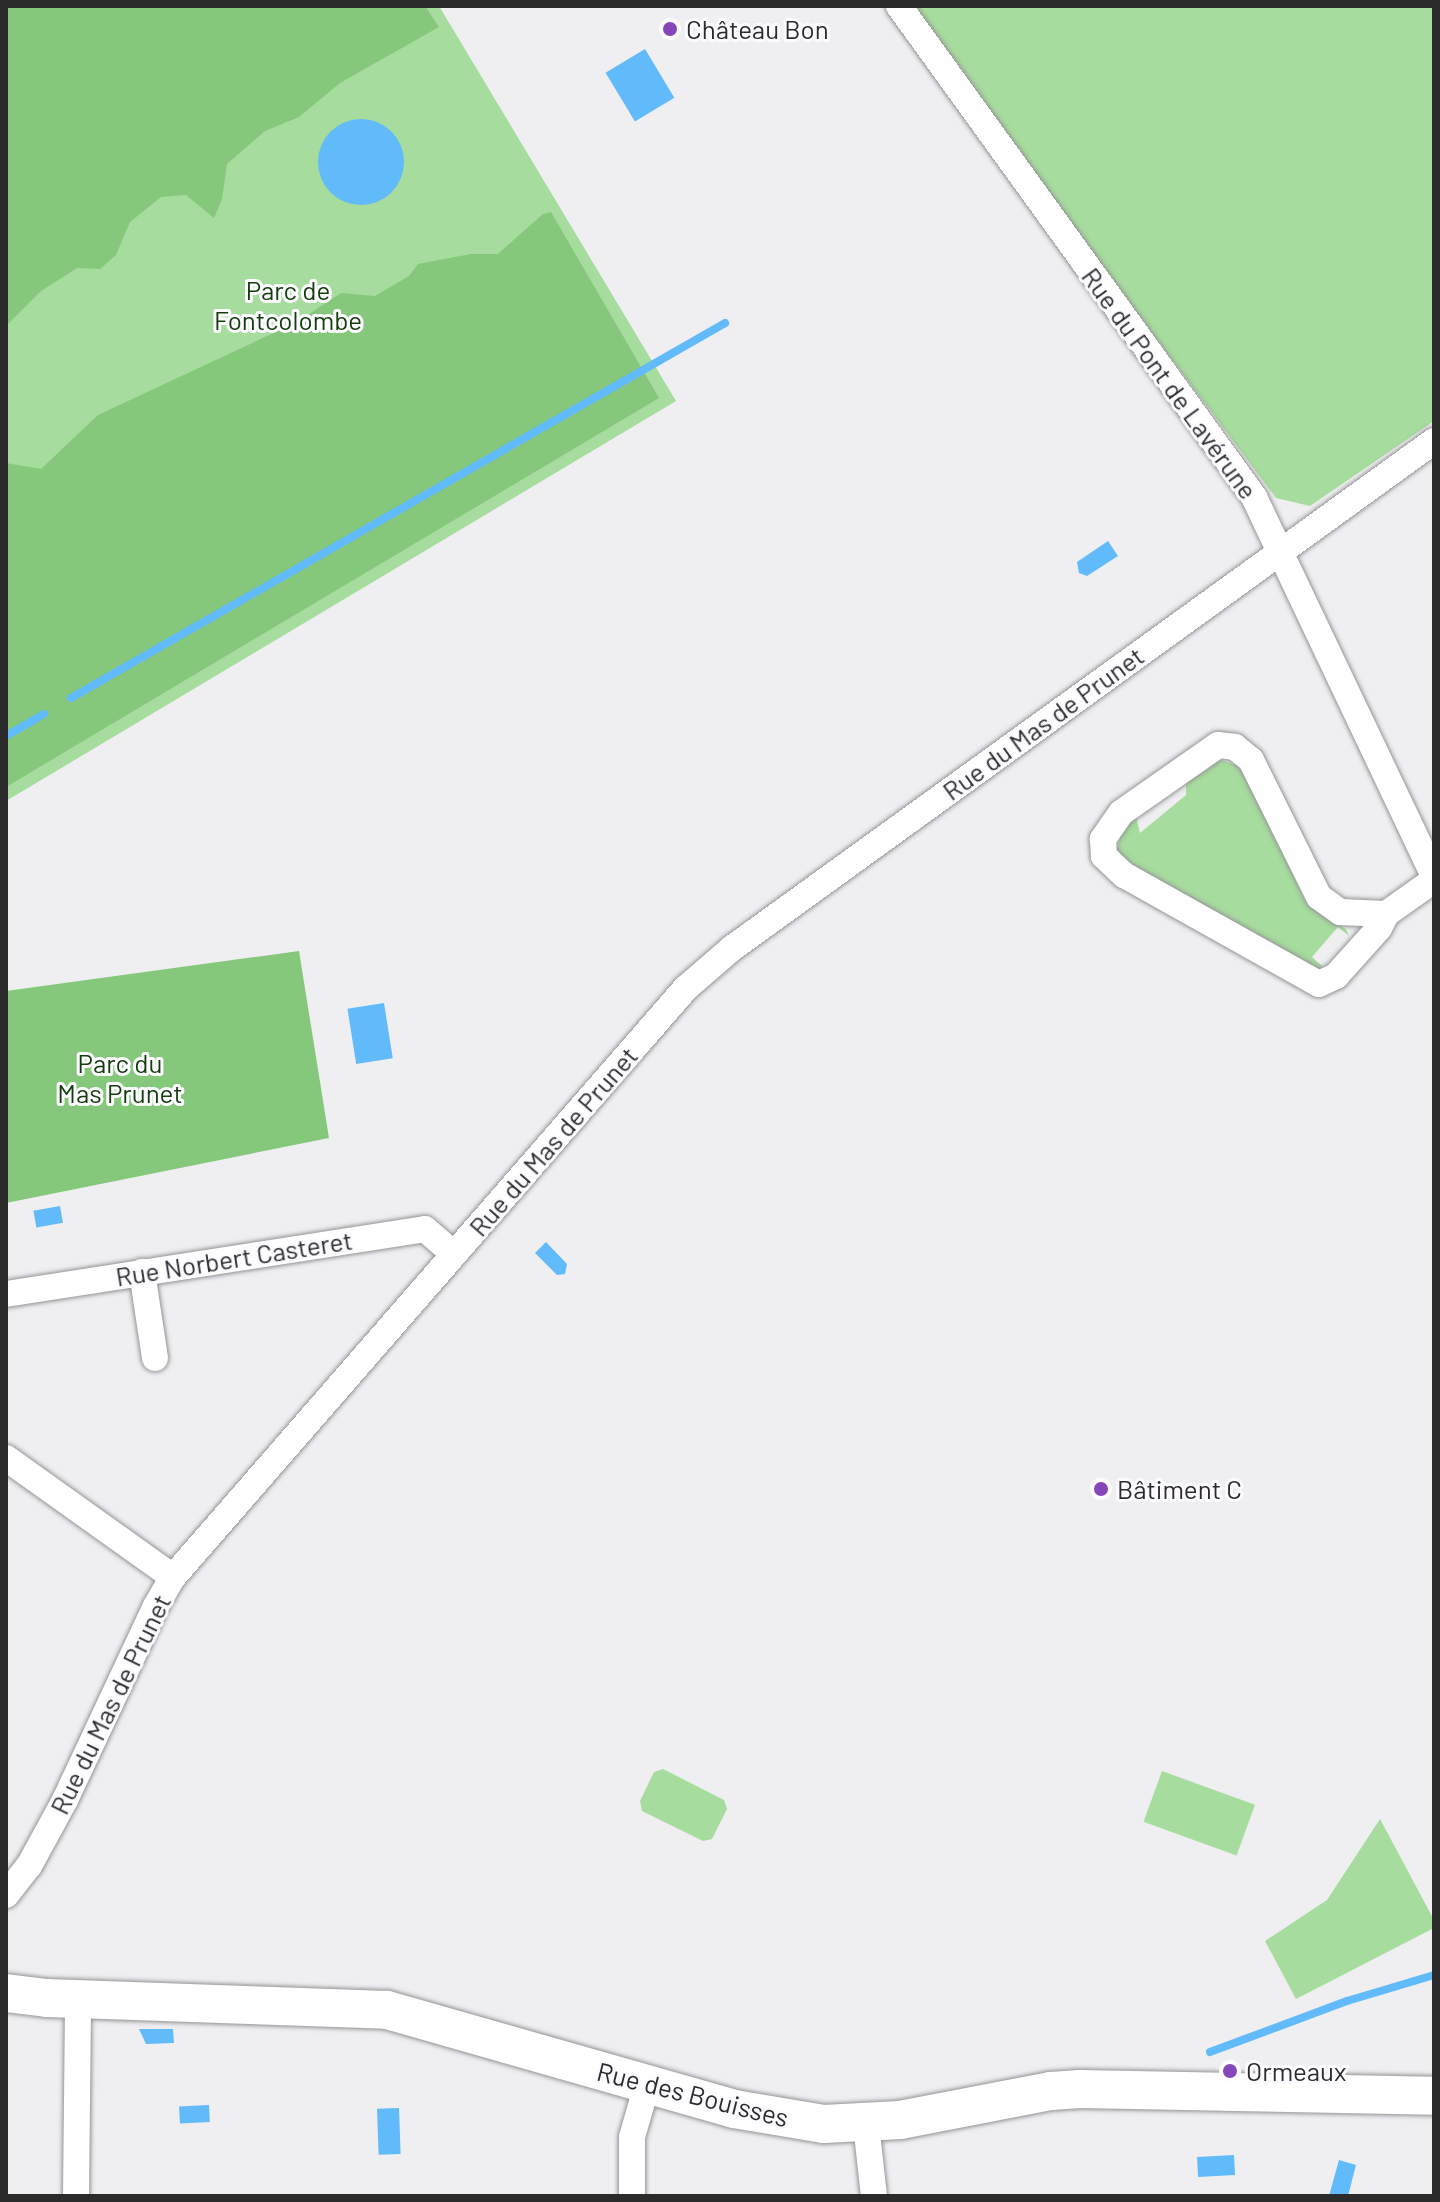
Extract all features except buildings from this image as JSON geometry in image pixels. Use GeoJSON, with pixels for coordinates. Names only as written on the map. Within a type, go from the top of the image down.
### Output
{"type":"FeatureCollection","features":[{"type":"Feature","properties":{"kind":"street","name":"Rue du Pont de Lavérune"},"geometry":{"type":"LineString","coordinates":[[899,6],[1254,497],[1434,878]]}},
{"type":"Feature","properties":{"kind":"street","name":"Rue du Mas de Prunet"},"geometry":{"type":"LineString","coordinates":[[6,1895],[29,1866],[65,1800],[156,1606],[173,1577],[686,988],[731,949],[1434,441]]}},
{"type":"Feature","properties":{"kind":"street"},"geometry":{"type":"LineString","coordinates":[[1386,914],[1340,912],[1319,897],[1251,760],[1235,747],[1218,745],[1121,813],[1103,839],[1104,856],[1124,875],[1314,983],[1331,981],[1379,928],[1386,914],[1434,878]]}},
{"type":"Feature","properties":{"kind":"street","name":"Rue Norbert Casteret"},"geometry":{"type":"LineString","coordinates":[[6,1294],[425,1229],[454,1254]]}},
{"type":"Feature","properties":{"kind":"street"},"geometry":{"type":"LineString","coordinates":[[142,1272],[155,1358]]}},
{"type":"Feature","properties":{"kind":"street"},"geometry":{"type":"LineString","coordinates":[[6,1458],[173,1577]]}},
{"type":"Feature","properties":{"kind":"street","name":"Rue des Bouisses"},"geometry":{"type":"LineString","coordinates":[[6,1993],[78,1999],[387,2010],[647,2085],[766,2116],[824,2124],[866,2124],[1080,2089],[1434,2096]]}},
{"type":"Feature","properties":{"kind":"street"},"geometry":{"type":"LineString","coordinates":[[76,2196],[78,1999]]}},
{"type":"Feature","properties":{"kind":"street"},"geometry":{"type":"LineString","coordinates":[[632,2196],[632,2137],[647,2085]]}},
{"type":"Feature","properties":{"kind":"street"},"geometry":{"type":"LineString","coordinates":[[866,2124],[874,2196]]}},
{"type":"Feature","properties":{"kind":"green space","name":"Parc de Fontcolombe"},"geometry":{"type":"Polygon","coordinates":[[[6,6],[439,6],[676,401],[6,801],[6,6]]]}},
{"type":"Feature","properties":{"kind":"green space"},"geometry":{"type":"Polygon","coordinates":[[[6,6],[425,6],[439,27],[340,83],[299,117],[265,131],[227,164],[222,199],[214,218],[186,195],[161,197],[130,222],[116,255],[100,269],[77,268],[41,291],[6,326],[6,6]]]}},
{"type":"Feature","properties":{"kind":"green space"},"geometry":{"type":"Polygon","coordinates":[[[913,6],[1434,6],[1434,421],[1310,506],[1276,498],[1016,151],[913,6]]]}},
{"type":"Feature","properties":{"kind":"green space"},"geometry":{"type":"Polygon","coordinates":[[[551,212],[659,398],[6,787],[6,463],[41,469],[98,415],[297,322],[341,293],[375,296],[409,276],[418,264],[471,254],[498,254],[543,214],[551,212]]]}},
{"type":"Feature","properties":{"kind":"green space"},"geometry":{"type":"Polygon","coordinates":[[[1218,759],[1236,765],[1246,775],[1304,898],[1317,912],[1346,929],[1349,936],[1338,927],[1312,957],[1322,966],[1317,970],[1122,858],[1117,848],[1123,828],[1136,816],[1140,833],[1186,795],[1186,779],[1218,759]]]}},
{"type":"Feature","properties":{"kind":"green space","name":"Parc du Mas Prunet"},"geometry":{"type":"Polygon","coordinates":[[[299,951],[329,1138],[6,1203],[6,991],[299,951]]]}},
{"type":"Feature","properties":{"kind":"green space"},"geometry":{"type":"Polygon","coordinates":[[[663,1769],[724,1800],[727,1809],[712,1839],[703,1841],[642,1811],[640,1801],[654,1772],[663,1769]]]}},
{"type":"Feature","properties":{"kind":"green space"},"geometry":{"type":"Polygon","coordinates":[[[1162,1771],[1255,1805],[1237,1856],[1144,1822],[1162,1771]]]}},
{"type":"Feature","properties":{"kind":"green space"},"geometry":{"type":"Polygon","coordinates":[[[1380,1819],[1434,1920],[1434,1928],[1296,1999],[1265,1941],[1327,1900],[1380,1819]]]}},
{"type":"Feature","properties":{"kind":"water"},"geometry":{"type":"Polygon","coordinates":[[[645,49],[674,98],[635,122],[606,73],[645,49]]]}},
{"type":"Feature","properties":{"kind":"water"},"geometry":{"type":"Polygon","coordinates":[[[361,119],[385,126],[397,138],[404,162],[397,186],[385,198],[361,205],[337,198],[325,186],[318,162],[325,138],[337,126],[361,119]]]}},
{"type":"Feature","properties":{"kind":"water"},"geometry":{"type":"Polygon","coordinates":[[[1108,541],[1118,556],[1087,576],[1079,573],[1077,562],[1108,541]]]}},
{"type":"Feature","properties":{"kind":"water"},"geometry":{"type":"Polygon","coordinates":[[[384,1003],[393,1058],[356,1064],[347,1009],[384,1003]]]}},
{"type":"Feature","properties":{"kind":"water"},"geometry":{"type":"Polygon","coordinates":[[[60,1206],[63,1223],[36,1227],[33,1211],[60,1206]]]}},
{"type":"Feature","properties":{"kind":"water"},"geometry":{"type":"Polygon","coordinates":[[[546,1242],[567,1264],[565,1274],[557,1275],[535,1253],[546,1242]]]}},
{"type":"Feature","properties":{"kind":"water"},"geometry":{"type":"Polygon","coordinates":[[[139,2029],[173,2029],[174,2043],[146,2044],[139,2029]]]}},
{"type":"Feature","properties":{"kind":"water"},"geometry":{"type":"Polygon","coordinates":[[[209,2105],[210,2122],[180,2124],[179,2107],[209,2105]]]}},
{"type":"Feature","properties":{"kind":"water"},"geometry":{"type":"Polygon","coordinates":[[[399,2108],[401,2154],[379,2155],[377,2109],[399,2108]]]}},
{"type":"Feature","properties":{"kind":"water"},"geometry":{"type":"Polygon","coordinates":[[[1234,2155],[1235,2175],[1198,2177],[1197,2157],[1234,2155]]]}},
{"type":"Feature","properties":{"kind":"water"},"geometry":{"type":"Polygon","coordinates":[[[1339,2160],[1356,2165],[1348,2196],[1329,2196],[1339,2160]]]}},
{"type":"Feature","properties":{"kind":"waterway"},"geometry":{"type":"LineString","coordinates":[[71,698],[725,323]]}},
{"type":"Feature","properties":{"kind":"waterway"},"geometry":{"type":"LineString","coordinates":[[6,736],[44,714]]}},
{"type":"Feature","properties":{"kind":"waterway"},"geometry":{"type":"LineString","coordinates":[[1210,2052],[1347,2001],[1434,1975]]}},
{"type":"Feature","properties":{"kind":"place","name":"Château Bon"},"geometry":{"type":"Point","coordinates":[670,29]}},
{"type":"Feature","properties":{"kind":"place","name":"Bâtiment C"},"geometry":{"type":"Point","coordinates":[1101,1489]}},
{"type":"Feature","properties":{"kind":"place","name":"Ormeaux"},"geometry":{"type":"Point","coordinates":[1230,2071]}}]}
